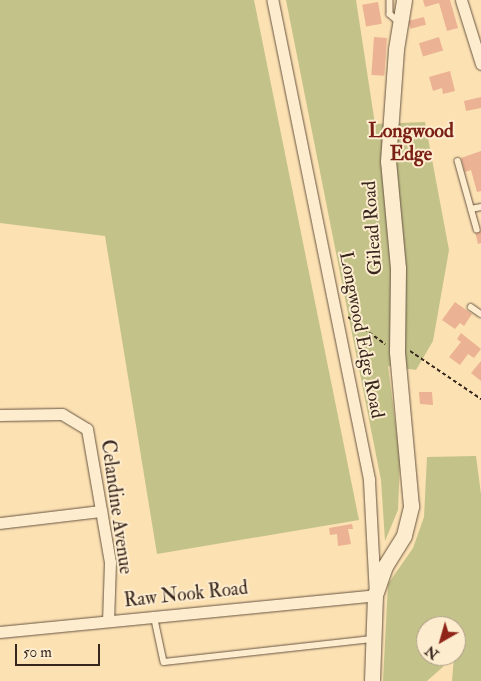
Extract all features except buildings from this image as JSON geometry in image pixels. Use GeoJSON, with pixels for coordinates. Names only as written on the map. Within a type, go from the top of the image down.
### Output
{"type":"FeatureCollection","features":[{"type":"Feature","properties":{"kind":"street","name":"Longwood Edge Road"},"geometry":{"type":"LineString","coordinates":[[272,0],[336,308],[369,479],[376,595],[372,681]]}},
{"type":"Feature","properties":{"kind":"street","name":"Gilead Road"},"geometry":{"type":"LineString","coordinates":[[376,595],[385,566],[409,521],[397,347],[398,268],[388,162],[400,23],[404,0]]}},
{"type":"Feature","properties":{"kind":"street"},"geometry":{"type":"LineString","coordinates":[[461,0],[481,64]]}},
{"type":"Feature","properties":{"kind":"street","name":"Celandine Avenue"},"geometry":{"type":"LineString","coordinates":[[0,415],[62,414],[87,430],[110,562],[108,621]]}},
{"type":"Feature","properties":{"kind":"street"},"geometry":{"type":"LineString","coordinates":[[0,523],[101,511]]}},
{"type":"Feature","properties":{"kind":"street","name":"Raw Nook Road"},"geometry":{"type":"LineString","coordinates":[[0,632],[154,615],[376,595]]}},
{"type":"Feature","properties":{"kind":"lane"},"geometry":{"type":"LineString","coordinates":[[390,0],[390,14],[400,23]]}},
{"type":"Feature","properties":{"kind":"lane"},"geometry":{"type":"LineString","coordinates":[[458,161],[477,228]]}},
{"type":"Feature","properties":{"kind":"lane"},"geometry":{"type":"LineString","coordinates":[[471,209],[481,207]]}},
{"type":"Feature","properties":{"kind":"lane"},"geometry":{"type":"LineString","coordinates":[[471,306],[481,314]]}},
{"type":"Feature","properties":{"kind":"lane"},"geometry":{"type":"LineString","coordinates":[[154,615],[164,662],[375,638]]}},
{"type":"Feature","properties":{"kind":"path"},"geometry":{"type":"LineString","coordinates":[[336,308],[481,399]]}},
{"type":"Feature","properties":{"kind":"shaded area"},"geometry":{"type":"Polygon","coordinates":[[[0,0],[254,0],[359,520],[157,554],[105,236],[0,223],[0,0]]]}},
{"type":"Feature","properties":{"kind":"shaded area"},"geometry":{"type":"Polygon","coordinates":[[[286,0],[356,0],[375,124],[425,122],[449,250],[433,341],[416,370],[388,366],[400,459],[398,510],[385,541],[381,480],[286,0]]]}},
{"type":"Feature","properties":{"kind":"shaded area"},"geometry":{"type":"Polygon","coordinates":[[[476,456],[481,494],[481,681],[452,681],[453,666],[466,666],[466,616],[416,616],[416,666],[444,666],[427,681],[383,681],[388,584],[413,548],[424,517],[427,457],[476,456]]]}},
{"type":"Feature","properties":{"kind":"district","name":"Longwood Edge"},"geometry":{"type":"Point","coordinates":[411,142]}}]}
